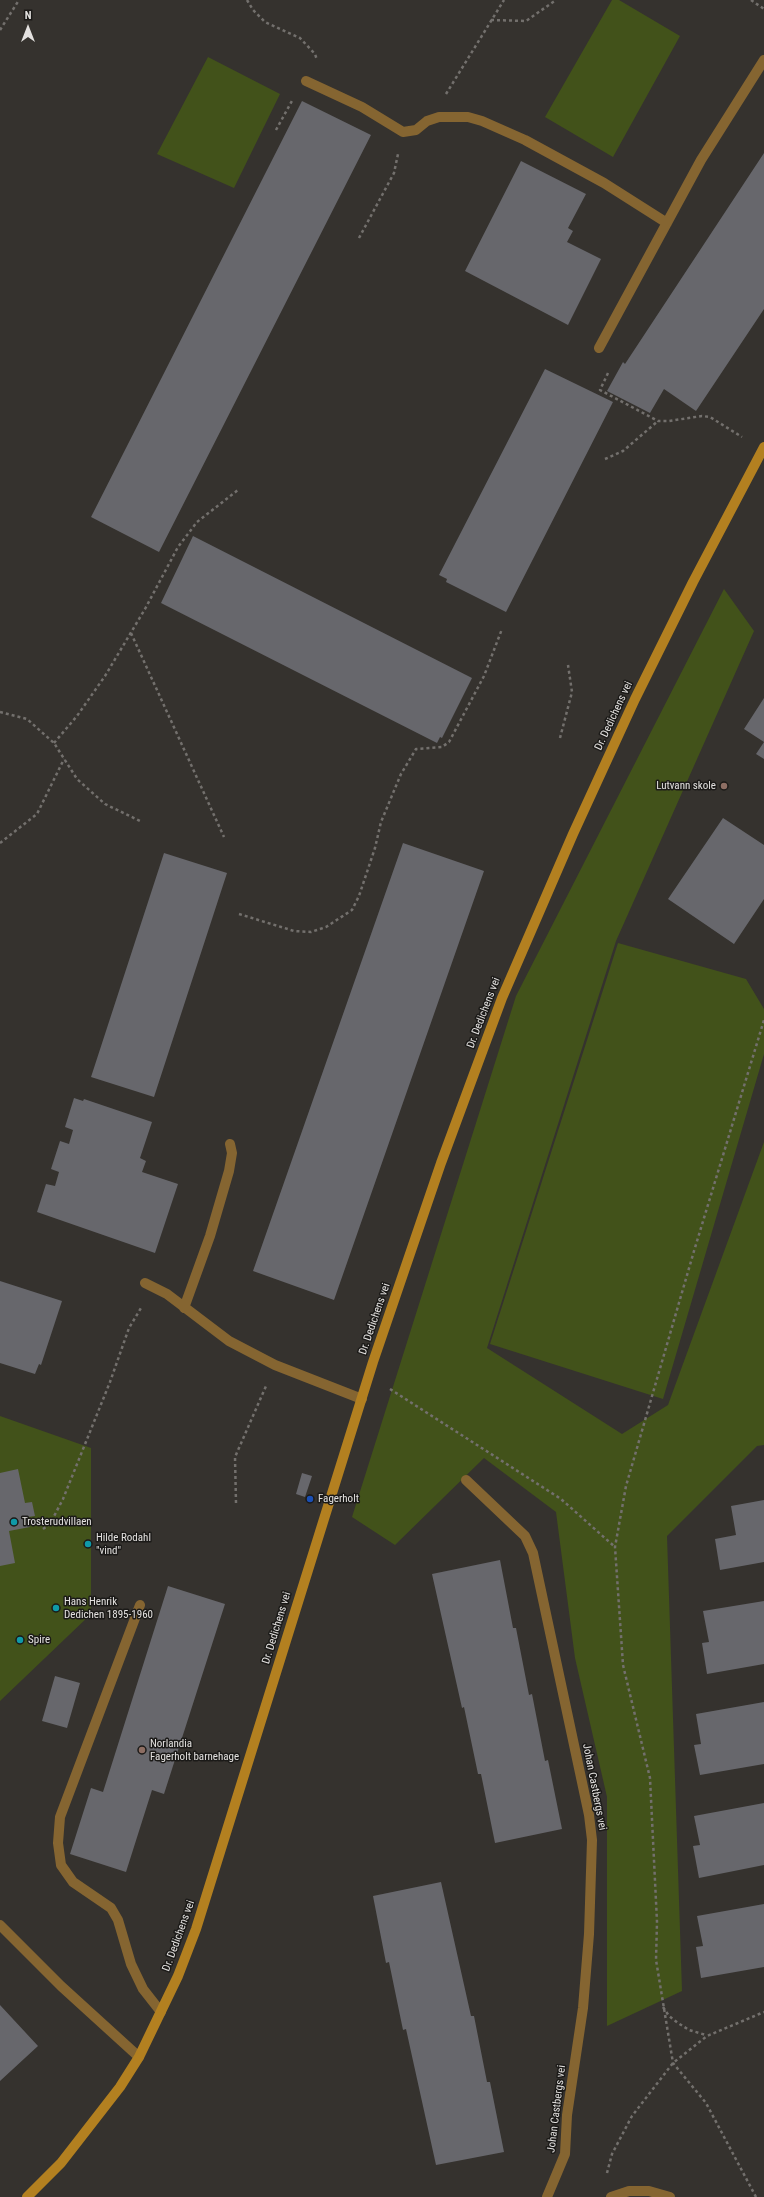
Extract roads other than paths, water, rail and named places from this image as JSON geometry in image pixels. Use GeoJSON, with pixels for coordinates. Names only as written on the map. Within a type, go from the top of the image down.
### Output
{"type":"FeatureCollection","features":[{"type":"Feature","properties":{"kind":"street","name":"Dr. Dedichens vei"},"geometry":{"type":"LineString","coordinates":[[27,2197],[61,2163],[120,2087],[139,2056],[178,1976],[196,1929],[362,1399],[469,1086],[532,926],[635,699],[693,582],[764,447]]}},
{"type":"Feature","properties":{"kind":"lane"},"geometry":{"type":"LineString","coordinates":[[599,348],[701,160],[764,60]]}},
{"type":"Feature","properties":{"kind":"lane"},"geometry":{"type":"LineString","coordinates":[[308,82],[362,107],[403,132],[416,130],[427,121],[439,117],[468,118],[482,121],[525,140],[623,194],[667,223]]}},
{"type":"Feature","properties":{"kind":"lane"},"geometry":{"type":"LineString","coordinates":[[184,1308],[210,1236],[230,1171],[232,1153],[230,1144]]}},
{"type":"Feature","properties":{"kind":"lane"},"geometry":{"type":"LineString","coordinates":[[145,1282],[167,1294],[230,1341],[275,1365],[362,1399]]}},
{"type":"Feature","properties":{"kind":"lane","name":"Johan Castbergs vei"},"geometry":{"type":"LineString","coordinates":[[466,1480],[525,1536],[533,1553],[589,1815],[592,1840],[583,2008],[567,2115],[565,2154],[547,2197]]}},
{"type":"Feature","properties":{"kind":"lane"},"geometry":{"type":"LineString","coordinates":[[140,1605],[89,1745],[60,1817],[58,1843],[61,1865],[72,1882],[111,1908],[118,1920],[131,1964],[143,1988],[161,2012]]}},
{"type":"Feature","properties":{"kind":"lane"},"geometry":{"type":"LineString","coordinates":[[0,1924],[61,1986],[139,2056]]}},
{"type":"Feature","properties":{"kind":"lane"},"geometry":{"type":"LineString","coordinates":[[612,2197],[629,2191],[649,2191],[670,2197]]}},
{"type":"Feature","properties":{"kind":"place","name":"Lutvann skole"},"geometry":{"type":"Point","coordinates":[724,786]}},
{"type":"Feature","properties":{"kind":"place","name":"Fagerholt"},"geometry":{"type":"Point","coordinates":[310,1499]}},
{"type":"Feature","properties":{"kind":"place","name":"Trosterudvillaen"},"geometry":{"type":"Point","coordinates":[14,1522]}},
{"type":"Feature","properties":{"kind":"place","name":"Hilde Rodahl \"vind\""},"geometry":{"type":"Point","coordinates":[88,1544]}},
{"type":"Feature","properties":{"kind":"place","name":"Hans Henrik Dedichen 1895-1960"},"geometry":{"type":"Point","coordinates":[56,1608]}},
{"type":"Feature","properties":{"kind":"place","name":"Spire"},"geometry":{"type":"Point","coordinates":[20,1640]}},
{"type":"Feature","properties":{"kind":"place","name":"Norlandia Fagerholt barnehage"},"geometry":{"type":"Point","coordinates":[142,1750]}}]}
